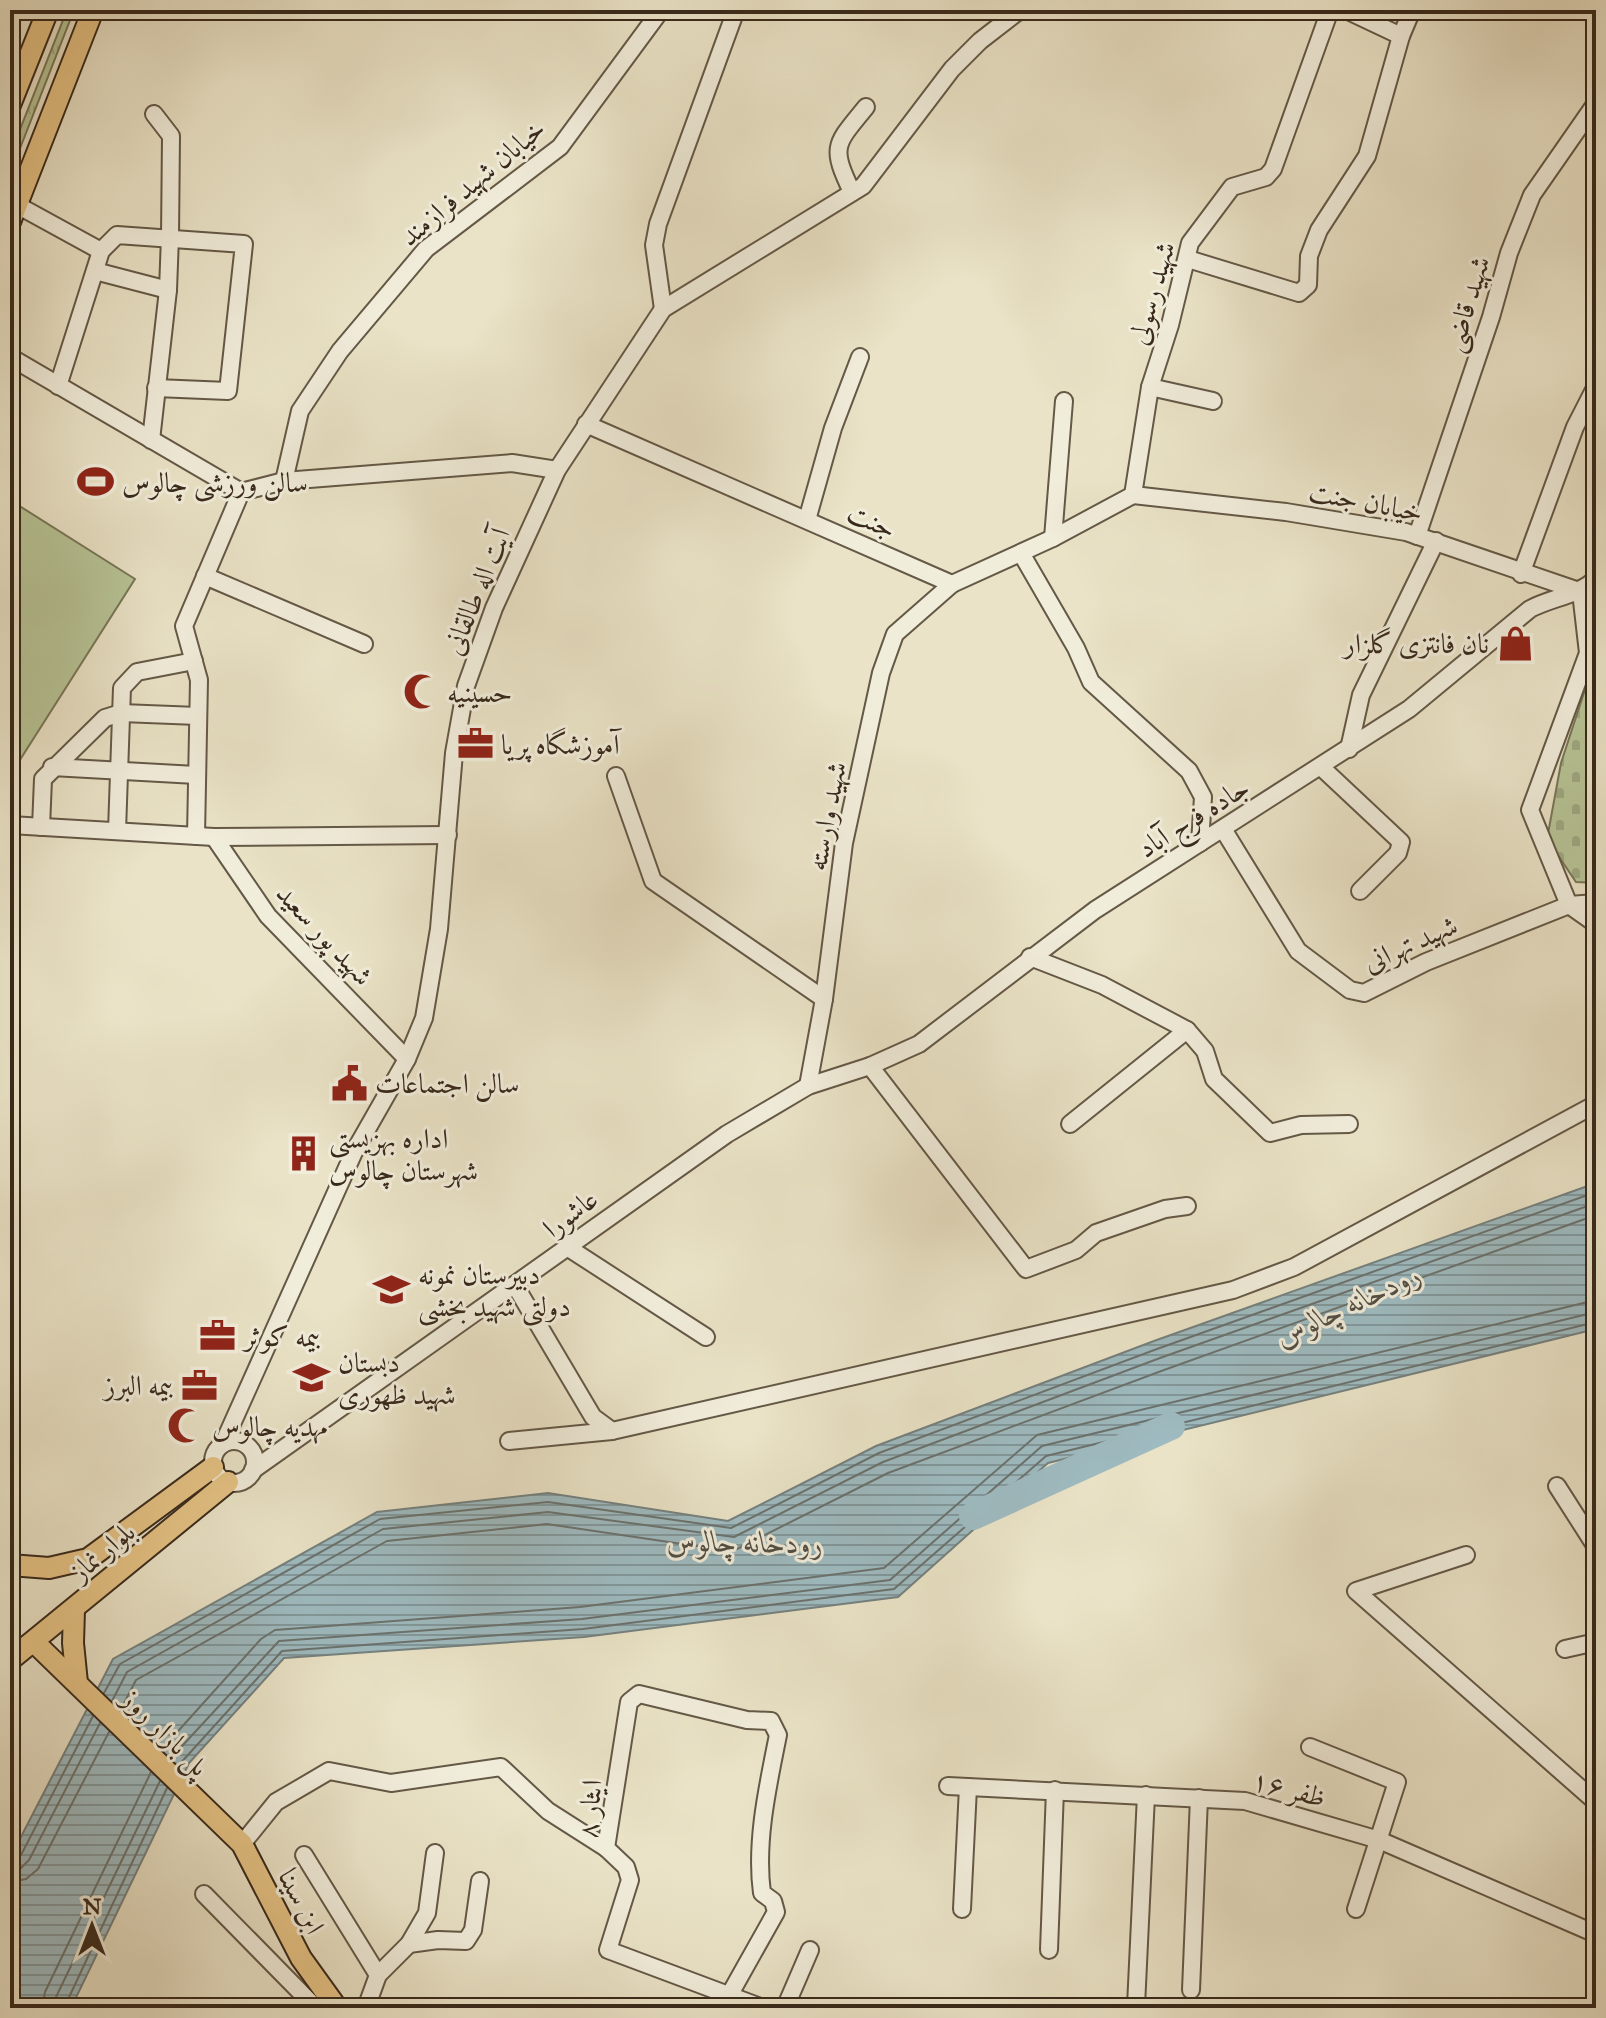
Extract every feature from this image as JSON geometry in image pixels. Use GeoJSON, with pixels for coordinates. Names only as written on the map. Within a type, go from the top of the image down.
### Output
{"type":"FeatureCollection","features":[{"type":"Feature","properties":{"kind":"main road"},"geometry":{"type":"LineString","coordinates":[[10,105],[48,10]]}},
{"type":"Feature","properties":{"kind":"main road"},"geometry":{"type":"LineString","coordinates":[[13,213],[93,10]]}},
{"type":"Feature","properties":{"kind":"main road","name":"بلوار نماز"},"geometry":{"type":"LineString","coordinates":[[10,1565],[49,1568],[88,1559],[213,1467]]}},
{"type":"Feature","properties":{"kind":"main road","name":"بلوار نماز"},"geometry":{"type":"LineString","coordinates":[[10,1660],[228,1482]]}},
{"type":"Feature","properties":{"kind":"main road"},"geometry":{"type":"LineString","coordinates":[[74,1610],[77,1683]]}},
{"type":"Feature","properties":{"kind":"main road"},"geometry":{"type":"LineString","coordinates":[[34,1642],[77,1683]]}},
{"type":"Feature","properties":{"kind":"main road","name":"پل بازار روز"},"geometry":{"type":"LineString","coordinates":[[77,1683],[217,1821]]}},
{"type":"Feature","properties":{"kind":"main road","name":"ابن سینا"},"geometry":{"type":"LineString","coordinates":[[217,1821],[242,1844],[301,1958],[337,2008]]}},
{"type":"Feature","properties":{"kind":"street","name":"خیابان شهید فرازمند"},"geometry":{"type":"LineString","coordinates":[[284,481],[300,411],[340,351],[426,249],[560,147],[661,10]]}},
{"type":"Feature","properties":{"kind":"street"},"geometry":{"type":"LineString","coordinates":[[663,309],[654,245],[658,224],[736,10]]}},
{"type":"Feature","properties":{"kind":"street","name":"آیت اله طالقانی"},"geometry":{"type":"LineString","coordinates":[[223,1444],[354,1152],[407,1059],[424,1018],[439,929],[454,753],[466,686],[494,608],[557,470],[663,309],[863,186],[952,69],[980,41],[1020,10]]}},
{"type":"Feature","properties":{"kind":"street","name":"شهید رسولی"},"geometry":{"type":"LineString","coordinates":[[1133,495],[1150,387],[1190,243],[1232,187],[1266,177],[1273,169],[1330,10]]}},
{"type":"Feature","properties":{"kind":"street"},"geometry":{"type":"LineString","coordinates":[[1346,10],[1401,36]]}},
{"type":"Feature","properties":{"kind":"street"},"geometry":{"type":"LineString","coordinates":[[1188,259],[1299,293],[1308,285],[1309,256],[1319,230],[1367,156],[1401,36],[1412,10]]}},
{"type":"Feature","properties":{"kind":"street","name":"شهید قاضی"},"geometry":{"type":"LineString","coordinates":[[1417,536],[1491,317],[1509,253],[1532,195],[1596,103]]}},
{"type":"Feature","properties":{"kind":"street"},"geometry":{"type":"LineString","coordinates":[[852,192],[837,162],[839,140],[866,107]]}},
{"type":"Feature","properties":{"kind":"street"},"geometry":{"type":"LineString","coordinates":[[151,440],[168,290],[171,136],[154,114]]}},
{"type":"Feature","properties":{"kind":"street"},"geometry":{"type":"LineString","coordinates":[[13,213],[101,251]]}},
{"type":"Feature","properties":{"kind":"street"},"geometry":{"type":"LineString","coordinates":[[58,386],[101,251],[117,235],[244,244],[228,391],[156,388]]}},
{"type":"Feature","properties":{"kind":"street"},"geometry":{"type":"LineString","coordinates":[[95,271],[168,290]]}},
{"type":"Feature","properties":{"kind":"street"},"geometry":{"type":"LineString","coordinates":[[10,357],[241,492],[284,481],[512,463],[557,470]]}},
{"type":"Feature","properties":{"kind":"street"},"geometry":{"type":"LineString","coordinates":[[807,520],[833,428],[860,357]]}},
{"type":"Feature","properties":{"kind":"street"},"geometry":{"type":"LineString","coordinates":[[1521,574],[1575,427],[1596,386]]}},
{"type":"Feature","properties":{"kind":"street"},"geometry":{"type":"LineString","coordinates":[[1150,387],[1213,401]]}},
{"type":"Feature","properties":{"kind":"street"},"geometry":{"type":"LineString","coordinates":[[1053,538],[1064,401]]}},
{"type":"Feature","properties":{"kind":"street","name":"جنت"},"geometry":{"type":"LineString","coordinates":[[586,424],[952,584]]}},
{"type":"Feature","properties":{"kind":"street"},"geometry":{"type":"LineString","coordinates":[[196,836],[199,680],[184,626],[241,492]]}},
{"type":"Feature","properties":{"kind":"street"},"geometry":{"type":"LineString","coordinates":[[952,584],[1053,538],[1133,495]]}},
{"type":"Feature","properties":{"kind":"street","name":"خیابان جنت"},"geometry":{"type":"LineString","coordinates":[[1133,495],[1286,512],[1417,536],[1521,574],[1589,592]]}},
{"type":"Feature","properties":{"kind":"street"},"geometry":{"type":"LineString","coordinates":[[1349,749],[1361,695],[1436,541]]}},
{"type":"Feature","properties":{"kind":"street"},"geometry":{"type":"LineString","coordinates":[[1021,553],[1076,648],[1091,682],[1189,771],[1203,797],[1200,843]]}},
{"type":"Feature","properties":{"kind":"street"},"geometry":{"type":"LineString","coordinates":[[205,576],[364,644]]}},
{"type":"Feature","properties":{"kind":"street","name":"جاده فرج آباد"},"geometry":{"type":"LineString","coordinates":[[808,1086],[870,1066],[919,1044],[1095,910],[1409,709],[1530,609],[1549,598],[1589,592],[1596,579]]}},
{"type":"Feature","properties":{"kind":"street","name":"شهید وارسته"},"geometry":{"type":"LineString","coordinates":[[808,1086],[824,999],[844,843],[881,673],[895,634],[952,584]]}},
{"type":"Feature","properties":{"kind":"street"},"geometry":{"type":"LineString","coordinates":[[1589,592],[1588,653],[1530,810],[1569,905],[1596,924]]}},
{"type":"Feature","properties":{"kind":"street"},"geometry":{"type":"LineString","coordinates":[[117,831],[122,688],[137,672],[194,661]]}},
{"type":"Feature","properties":{"kind":"street"},"geometry":{"type":"LineString","coordinates":[[41,827],[43,779],[105,718],[121,713],[198,716]]}},
{"type":"Feature","properties":{"kind":"street"},"geometry":{"type":"LineString","coordinates":[[52,767],[196,775]]}},
{"type":"Feature","properties":{"kind":"street"},"geometry":{"type":"LineString","coordinates":[[1321,767],[1401,842],[1398,853],[1360,891]]}},
{"type":"Feature","properties":{"kind":"street"},"geometry":{"type":"LineString","coordinates":[[616,776],[653,881],[824,999]]}},
{"type":"Feature","properties":{"kind":"street","name":"شهید پور سعید"},"geometry":{"type":"LineString","coordinates":[[10,825],[214,837],[448,835]]}},
{"type":"Feature","properties":{"kind":"street","name":"شهید تهرانی"},"geometry":{"type":"LineString","coordinates":[[1223,829],[1298,951],[1350,990],[1364,993],[1426,962],[1569,905],[1596,903]]}},
{"type":"Feature","properties":{"kind":"street","name":"شهید پور سعید"},"geometry":{"type":"LineString","coordinates":[[214,837],[268,916],[407,1059]]}},
{"type":"Feature","properties":{"kind":"street"},"geometry":{"type":"LineString","coordinates":[[1030,957],[1102,985],[1187,1030],[1205,1051],[1214,1079],[1270,1133],[1301,1125],[1349,1124]]}},
{"type":"Feature","properties":{"kind":"street"},"geometry":{"type":"LineString","coordinates":[[1070,1124],[1187,1030]]}},
{"type":"Feature","properties":{"kind":"street"},"geometry":{"type":"LineString","coordinates":[[870,1066],[1026,1269],[1076,1250],[1096,1233],[1165,1209],[1187,1206]]}},
{"type":"Feature","properties":{"kind":"street","name":"عاشورا"},"geometry":{"type":"LineString","coordinates":[[253,1470],[516,1287],[655,1182],[808,1086]]}},
{"type":"Feature","properties":{"kind":"street"},"geometry":{"type":"LineString","coordinates":[[509,1441],[612,1431],[1233,1290],[1294,1267],[1596,1104]]}},
{"type":"Feature","properties":{"kind":"street"},"geometry":{"type":"LineString","coordinates":[[567,1247],[706,1337]]}},
{"type":"Feature","properties":{"kind":"street"},"geometry":{"type":"LineString","coordinates":[[516,1287],[593,1417],[612,1431]]}},
{"type":"Feature","properties":{"kind":"street"},"geometry":{"type":"LineString","coordinates":[[241,1405],[246,1446],[255,1460],[253,1470],[240,1482],[228,1482],[213,1467],[214,1454],[223,1444],[246,1446],[266,1449],[289,1444]]}},
{"type":"Feature","properties":{"kind":"street"},"geometry":{"type":"LineString","coordinates":[[1557,1486],[1596,1547]]}},
{"type":"Feature","properties":{"kind":"street"},"geometry":{"type":"LineString","coordinates":[[1466,1555],[1356,1591],[1596,1802]]}},
{"type":"Feature","properties":{"kind":"street"},"geometry":{"type":"LineString","coordinates":[[1565,1649],[1596,1642]]}},
{"type":"Feature","properties":{"kind":"street","name":"ایثار ۸"},"geometry":{"type":"LineString","coordinates":[[730,1994],[776,1912],[773,1901],[762,1893],[759,1876],[766,1793],[778,1735],[771,1721],[747,1720],[639,1694],[629,1702],[606,1848],[626,1867],[630,1880],[608,1950],[763,2008]]}},
{"type":"Feature","properties":{"kind":"street"},"geometry":{"type":"LineString","coordinates":[[1310,1747],[1397,1782],[1356,1909]]}},
{"type":"Feature","properties":{"kind":"street"},"geometry":{"type":"LineString","coordinates":[[242,1844],[276,1802],[329,1771],[391,1783],[501,1767],[548,1811],[606,1848]]}},
{"type":"Feature","properties":{"kind":"street","name":"ظفر ۱۶"},"geometry":{"type":"LineString","coordinates":[[948,1786],[1245,1801],[1379,1840],[1596,1934]]}},
{"type":"Feature","properties":{"kind":"street"},"geometry":{"type":"LineString","coordinates":[[962,1909],[968,1787]]}},
{"type":"Feature","properties":{"kind":"street"},"geometry":{"type":"LineString","coordinates":[[1049,1950],[1055,1790]]}},
{"type":"Feature","properties":{"kind":"street"},"geometry":{"type":"LineString","coordinates":[[1136,2006],[1146,1795]]}},
{"type":"Feature","properties":{"kind":"street"},"geometry":{"type":"LineString","coordinates":[[1191,1990],[1199,1798]]}},
{"type":"Feature","properties":{"kind":"street"},"geometry":{"type":"LineString","coordinates":[[366,2008],[378,1975],[409,1944],[427,1913],[435,1853]]}},
{"type":"Feature","properties":{"kind":"street"},"geometry":{"type":"LineString","coordinates":[[304,1855],[378,1975]]}},
{"type":"Feature","properties":{"kind":"street"},"geometry":{"type":"LineString","coordinates":[[409,1944],[438,1940],[466,1941],[473,1930],[480,1881]]}},
{"type":"Feature","properties":{"kind":"street"},"geometry":{"type":"LineString","coordinates":[[204,1894],[316,2008]]}},
{"type":"Feature","properties":{"kind":"street"},"geometry":{"type":"LineString","coordinates":[[785,2008],[810,1950]]}},
{"type":"Feature","properties":{"kind":"green space"},"geometry":{"type":"Polygon","coordinates":[[[67,10],[74,10],[10,174],[10,155],[67,10]]]}},
{"type":"Feature","properties":{"kind":"green space"},"geometry":{"type":"Polygon","coordinates":[[[10,500],[135,579],[11,774],[10,773],[10,500]]]}},
{"type":"Feature","properties":{"kind":"green space"},"geometry":{"type":"Polygon","coordinates":[[[1596,656],[1596,883],[1576,882],[1547,839],[1561,763],[1596,656]]]}},
{"type":"Feature","properties":{"kind":"water"},"geometry":{"type":"Polygon","coordinates":[[[1596,1183],[1596,1329],[1048,1463],[898,1597],[584,1637],[284,1658],[189,1763],[71,2008],[10,2008],[10,1858],[113,1659],[377,1512],[548,1493],[728,1521],[876,1446],[1154,1341],[1596,1183]]]}},
{"type":"Feature","properties":{"kind":"waterway","name":"رودخانه چالوس"},"geometry":{"type":"LineString","coordinates":[[973,1516],[1171,1426]]}},
{"type":"Feature","properties":{"kind":"place","name":"سالن ورزشی چالوس"},"geometry":{"type":"Point","coordinates":[96,482]}},
{"type":"Feature","properties":{"kind":"place","name":"نان فانتزی گلزار"},"geometry":{"type":"Point","coordinates":[1515,643]}},
{"type":"Feature","properties":{"kind":"place","name":"حسینیه"},"geometry":{"type":"Point","coordinates":[421,692]}},
{"type":"Feature","properties":{"kind":"place","name":"آموزشگاه پریا"},"geometry":{"type":"Point","coordinates":[475,744]}},
{"type":"Feature","properties":{"kind":"place","name":"سالن اجتماعات"},"geometry":{"type":"Point","coordinates":[349,1083]}},
{"type":"Feature","properties":{"kind":"place","name":"اداره بهزیستی شهرستان چالوس"},"geometry":{"type":"Point","coordinates":[303,1154]}},
{"type":"Feature","properties":{"kind":"place","name":"دبیرستان نمونه دولتی شهید بخشی"},"geometry":{"type":"Point","coordinates":[392,1290]}},
{"type":"Feature","properties":{"kind":"place","name":"بیمه کوثر"},"geometry":{"type":"Point","coordinates":[218,1336]}},
{"type":"Feature","properties":{"kind":"place","name":"دبستان شهید ظهوری"},"geometry":{"type":"Point","coordinates":[312,1378]}},
{"type":"Feature","properties":{"kind":"place","name":"بیمه البرز"},"geometry":{"type":"Point","coordinates":[199,1385]}},
{"type":"Feature","properties":{"kind":"place","name":"مهدیه چالوس"},"geometry":{"type":"Point","coordinates":[186,1426]}}]}
